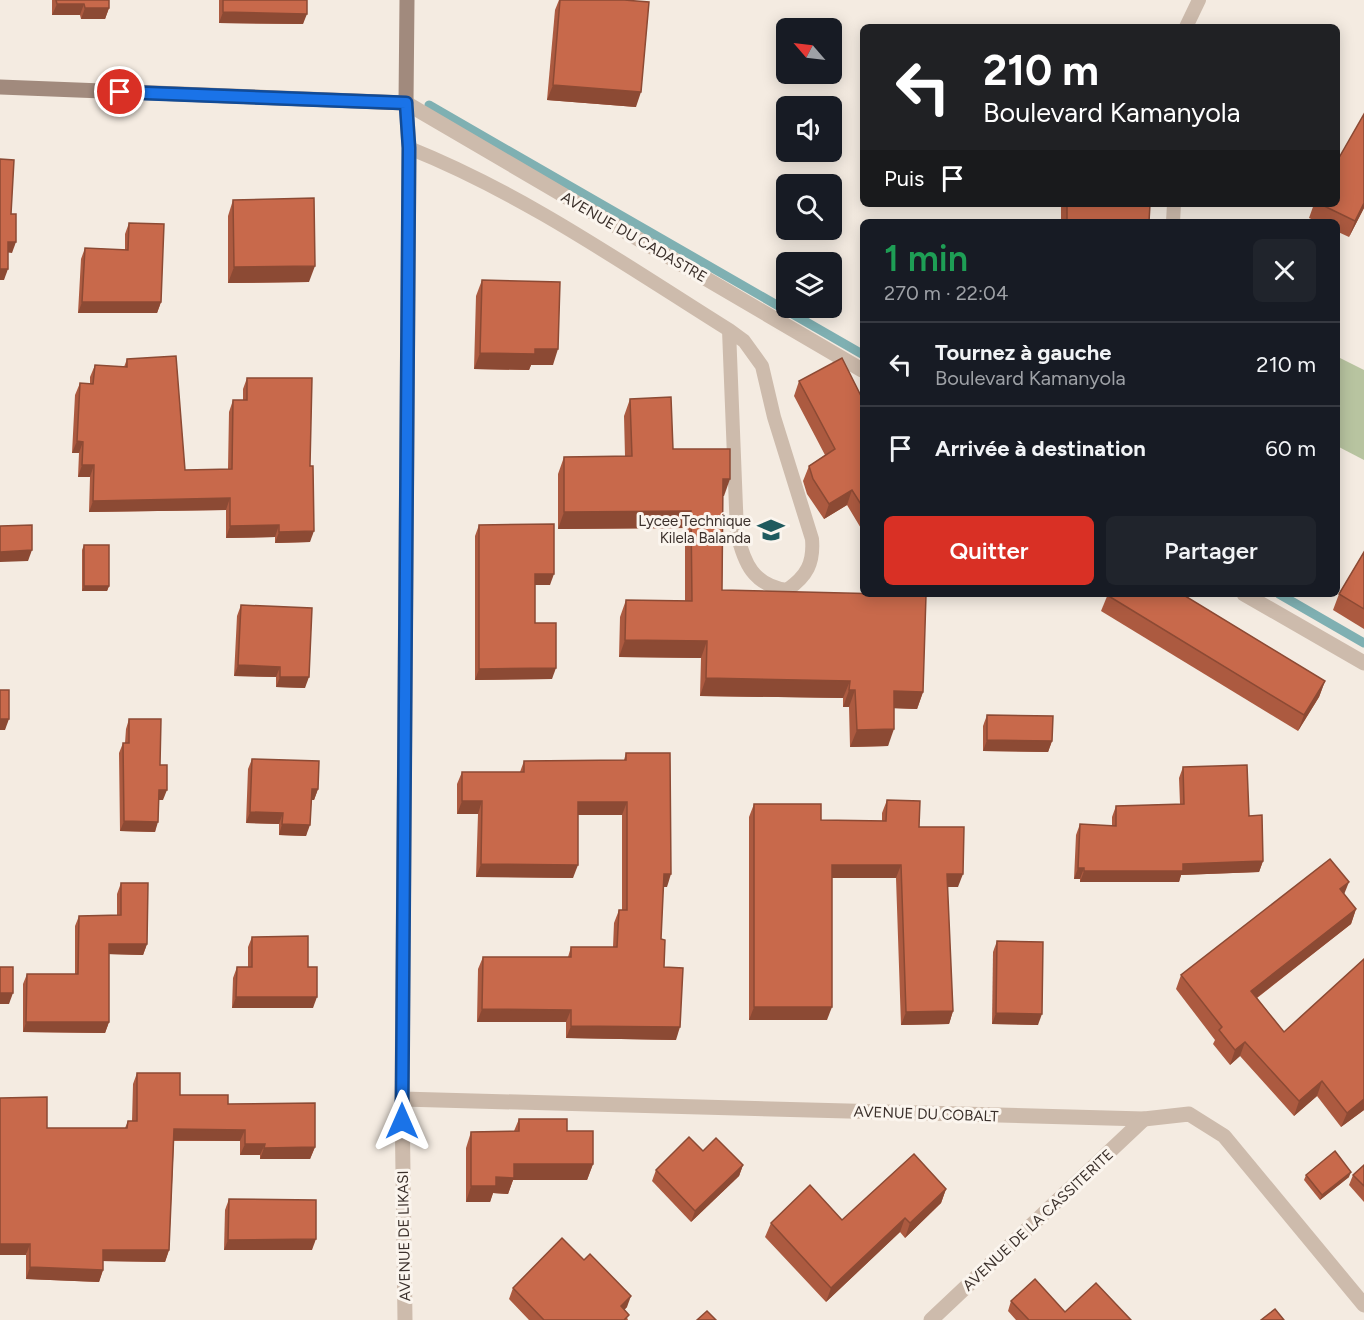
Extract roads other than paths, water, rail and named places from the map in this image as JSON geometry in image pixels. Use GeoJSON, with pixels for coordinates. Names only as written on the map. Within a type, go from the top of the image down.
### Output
{"type":"FeatureCollection","features":[{"type":"Feature","properties":{"kind":"main road","name":"AVENUE DE LIKASI"},"geometry":{"type":"LineString","coordinates":[[406,103],[407,0]]}},
{"type":"Feature","properties":{"kind":"main road"},"geometry":{"type":"LineString","coordinates":[[0,87],[406,103]]}},
{"type":"Feature","properties":{"kind":"street","name":"AVENUE DE LIKASI"},"geometry":{"type":"LineString","coordinates":[[405,1320],[402,1099],[409,148],[406,103]]}},
{"type":"Feature","properties":{"kind":"street","name":"AVENUE DU CADASTRE"},"geometry":{"type":"LineString","coordinates":[[406,103],[860,369]]}},
{"type":"Feature","properties":{"kind":"street"},"geometry":{"type":"LineString","coordinates":[[1249,597],[1364,663]]}},
{"type":"Feature","properties":{"kind":"street","name":"AVENUE DU COBALT"},"geometry":{"type":"LineString","coordinates":[[402,1099],[1144,1119],[1189,1114],[1224,1136],[1364,1305]]}},
{"type":"Feature","properties":{"kind":"street","name":"AVENUE DE LA CASSITERITE"},"geometry":{"type":"LineString","coordinates":[[932,1320],[1144,1119]]}},
{"type":"Feature","properties":{"kind":"lane"},"geometry":{"type":"LineString","coordinates":[[1187,24],[1199,0]]}},
{"type":"Feature","properties":{"kind":"lane"},"geometry":{"type":"LineString","coordinates":[[409,148],[459,168],[531,206],[729,330],[744,341],[762,366],[774,417],[812,539],[813,555],[809,568],[801,580],[787,590],[773,588],[759,581],[750,571],[742,554],[737,533],[729,330]]}},
{"type":"Feature","properties":{"kind":"waterway"},"geometry":{"type":"LineString","coordinates":[[429,105],[860,353]]}},
{"type":"Feature","properties":{"kind":"waterway"},"geometry":{"type":"LineString","coordinates":[[1284,597],[1364,643]]}},
{"type":"Feature","properties":{"kind":"place","name":"Lycee Technique Kilela Balanda"},"geometry":{"type":"Point","coordinates":[771,530]}}]}
